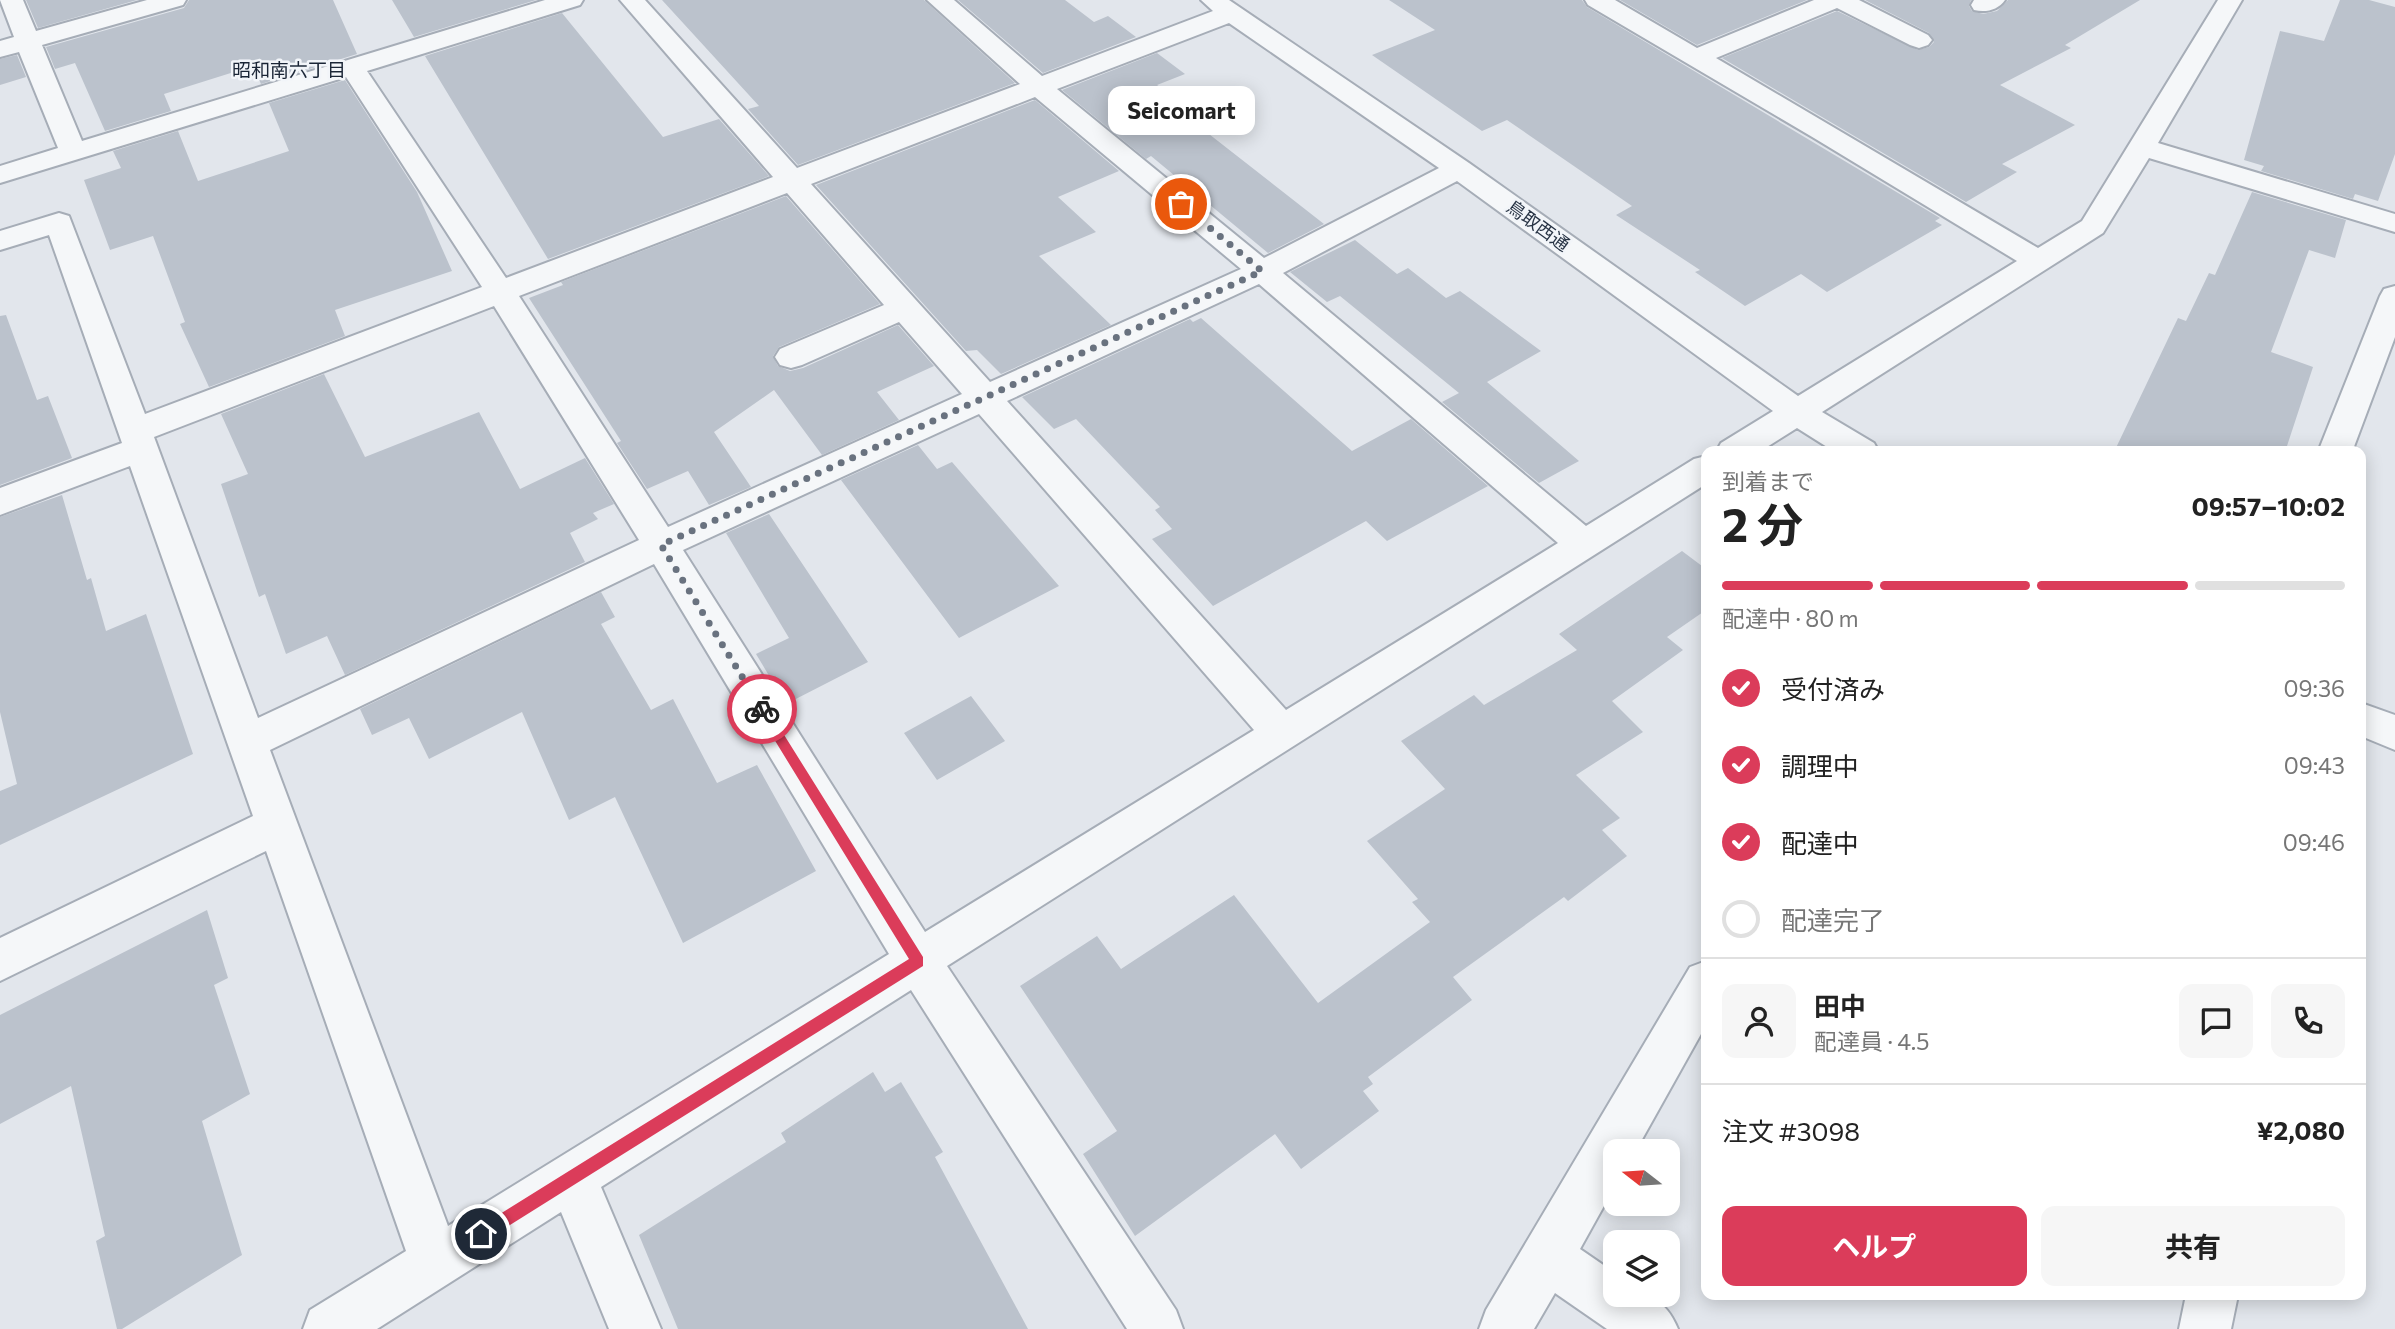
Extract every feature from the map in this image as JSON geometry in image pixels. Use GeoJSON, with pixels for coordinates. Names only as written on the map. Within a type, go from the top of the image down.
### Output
{"type":"FeatureCollection","features":[{"type":"Feature","properties":{"kind":"street"},"geometry":{"type":"LineString","coordinates":[[10,0],[73,152]]}},
{"type":"Feature","properties":{"kind":"street"},"geometry":{"type":"LineString","coordinates":[[0,49],[174,0]]}},
{"type":"Feature","properties":{"kind":"street"},"geometry":{"type":"LineString","coordinates":[[0,175],[571,0]]}},
{"type":"Feature","properties":{"kind":"street"},"geometry":{"type":"LineString","coordinates":[[632,0],[1282,734]]}},
{"type":"Feature","properties":{"kind":"street"},"geometry":{"type":"LineString","coordinates":[[939,0],[1040,88],[1262,271],[1584,544]]}},
{"type":"Feature","properties":{"kind":"street"},"geometry":{"type":"LineString","coordinates":[[1597,0],[1635,10],[1697,57],[2038,261]]}},
{"type":"Feature","properties":{"kind":"street"},"geometry":{"type":"LineString","coordinates":[[1697,57],[1837,0],[1919,40]]}},
{"type":"Feature","properties":{"kind":"street"},"geometry":{"type":"LineString","coordinates":[[1742,446],[2093,228],[2230,0]]}},
{"type":"Feature","properties":{"kind":"street"},"geometry":{"type":"LineString","coordinates":[[0,502],[138,440],[501,293],[1040,88],[1223,7]]}},
{"type":"Feature","properties":{"kind":"street","name":"鳥取西通"},"geometry":{"type":"LineString","coordinates":[[1223,7],[1459,169],[1797,412],[1853,446]]}},
{"type":"Feature","properties":{"kind":"street"},"geometry":{"type":"LineString","coordinates":[[352,67],[501,293],[661,545],[918,961],[1157,1329]]}},
{"type":"Feature","properties":{"kind":"street"},"geometry":{"type":"LineString","coordinates":[[2140,146],[2395,223]]}},
{"type":"Feature","properties":{"kind":"street"},"geometry":{"type":"LineString","coordinates":[[247,742],[661,545],[1262,271],[1459,169]]}},
{"type":"Feature","properties":{"kind":"street"},"geometry":{"type":"LineString","coordinates":[[0,241],[60,222],[436,1263]]}},
{"type":"Feature","properties":{"kind":"street"},"geometry":{"type":"LineString","coordinates":[[2337,446],[2395,296]]}},
{"type":"Feature","properties":{"kind":"street"},"geometry":{"type":"LineString","coordinates":[[791,358],[905,308]]}},
{"type":"Feature","properties":{"kind":"street"},"geometry":{"type":"LineString","coordinates":[[329,1329],[1701,471]]}},
{"type":"Feature","properties":{"kind":"street"},"geometry":{"type":"LineString","coordinates":[[2366,721],[2395,733]]}},
{"type":"Feature","properties":{"kind":"street"},"geometry":{"type":"LineString","coordinates":[[0,960],[277,825]]}},
{"type":"Feature","properties":{"kind":"street"},"geometry":{"type":"LineString","coordinates":[[1505,1329],[1701,991]]}},
{"type":"Feature","properties":{"kind":"street"},"geometry":{"type":"LineString","coordinates":[[572,1178],[635,1329]]}},
{"type":"Feature","properties":{"kind":"street"},"geometry":{"type":"LineString","coordinates":[[1547,1257],[1652,1329]]}},
{"type":"Feature","properties":{"kind":"street"},"geometry":{"type":"LineString","coordinates":[[2205,1329],[2211,1300]]}},
{"type":"Feature","properties":{"kind":"building"},"geometry":{"type":"Polygon","coordinates":[[[26,0],[137,0],[38,28],[26,0]]]}},
{"type":"Feature","properties":{"kind":"building"},"geometry":{"type":"Polygon","coordinates":[[[189,0],[333,0],[357,54],[261,84],[253,66],[164,94],[171,111],[105,131],[75,63],[55,69],[46,47],[184,8],[189,0]]]}},
{"type":"Feature","properties":{"kind":"building"},"geometry":{"type":"Polygon","coordinates":[[[392,0],[536,0],[414,37],[392,0]]]}},
{"type":"Feature","properties":{"kind":"building"},"geometry":{"type":"Polygon","coordinates":[[[662,0],[924,0],[1015,83],[798,165],[748,109],[759,106],[662,0]]]}},
{"type":"Feature","properties":{"kind":"building"},"geometry":{"type":"Polygon","coordinates":[[[958,0],[1065,0],[1094,22],[1108,16],[1136,37],[1043,73],[958,0]]]}},
{"type":"Feature","properties":{"kind":"building"},"geometry":{"type":"Polygon","coordinates":[[[1389,0],[1582,0],[1587,7],[1940,218],[1935,221],[1942,225],[1827,292],[1801,274],[1745,306],[1695,272],[1700,270],[1616,215],[1632,206],[1507,120],[1482,131],[1372,55],[1435,30],[1389,0]]]}},
{"type":"Feature","properties":{"kind":"building"},"geometry":{"type":"Polygon","coordinates":[[[1620,0],[1807,0],[1697,45],[1620,0]]]}},
{"type":"Feature","properties":{"kind":"building"},"geometry":{"type":"Polygon","coordinates":[[[1865,0],[1971,0],[1969,6],[1972,11],[1983,14],[1997,11],[2008,0],[2140,0],[2065,45],[2071,48],[2000,85],[2075,125],[2002,164],[2017,172],[1966,202],[1722,58],[1837,11],[1918,50],[1929,47],[1934,42],[1929,33],[1865,0]]]}},
{"type":"Feature","properties":{"kind":"building"},"geometry":{"type":"Polygon","coordinates":[[[2340,0],[2369,0],[2395,7],[2395,154],[2378,201],[2355,194],[2353,199],[2261,171],[2264,166],[2244,160],[2280,31],[2324,41],[2340,0]]]}},
{"type":"Feature","properties":{"kind":"building"},"geometry":{"type":"Polygon","coordinates":[[[562,13],[663,137],[719,119],[769,176],[548,259],[425,56],[562,13]]]}},
{"type":"Feature","properties":{"kind":"building"},"geometry":{"type":"Polygon","coordinates":[[[1157,53],[1185,74],[1157,85],[1167,92],[1159,95],[1324,224],[1268,253],[1151,156],[1146,159],[1062,90],[1157,53]]]}},
{"type":"Feature","properties":{"kind":"building"},"geometry":{"type":"Polygon","coordinates":[[[17,55],[26,77],[0,85],[0,59],[17,55]]]}},
{"type":"Feature","properties":{"kind":"building"},"geometry":{"type":"Polygon","coordinates":[[[345,80],[417,192],[452,271],[335,310],[345,336],[209,387],[180,324],[185,322],[153,236],[110,250],[84,180],[121,168],[113,151],[178,131],[198,181],[289,151],[269,103],[345,80]]]}},
{"type":"Feature","properties":{"kind":"building"},"geometry":{"type":"Polygon","coordinates":[[[1035,100],[1119,171],[1058,197],[1096,232],[1039,256],[1111,325],[1001,374],[977,350],[966,351],[816,185],[1035,100]]]}},
{"type":"Feature","properties":{"kind":"building"},"geometry":{"type":"Polygon","coordinates":[[[2252,192],[2346,220],[2335,258],[2309,250],[2271,352],[2313,367],[2287,446],[2117,446],[2178,318],[2186,321],[2209,273],[2215,275],[2252,192]]]}},
{"type":"Feature","properties":{"kind":"building"},"geometry":{"type":"Polygon","coordinates":[[[786,196],[880,304],[779,347],[773,356],[778,366],[790,371],[803,368],[898,325],[934,366],[877,392],[899,420],[822,455],[774,390],[714,432],[751,487],[709,505],[688,471],[647,489],[617,443],[621,441],[529,298],[563,285],[561,282],[786,196]]]}},
{"type":"Feature","properties":{"kind":"building"},"geometry":{"type":"Polygon","coordinates":[[[1355,240],[1397,274],[1408,268],[1446,298],[1460,291],[1541,351],[1487,382],[1579,461],[1539,483],[1442,402],[1459,393],[1340,296],[1327,302],[1290,272],[1355,240]]]}},
{"type":"Feature","properties":{"kind":"building"},"geometry":{"type":"Polygon","coordinates":[[[6,315],[37,400],[48,396],[72,458],[0,485],[0,316],[6,315]]]}},
{"type":"Feature","properties":{"kind":"building"},"geometry":{"type":"Polygon","coordinates":[[[1201,318],[1352,451],[1411,419],[1488,486],[1387,541],[1366,521],[1213,606],[1152,539],[1172,529],[1155,510],[1160,507],[1076,419],[1054,429],[1022,397],[1190,319],[1193,322],[1201,318]]]}},
{"type":"Feature","properties":{"kind":"building"},"geometry":{"type":"Polygon","coordinates":[[[324,374],[365,457],[479,412],[520,489],[585,458],[614,504],[593,513],[598,519],[570,533],[585,562],[345,675],[327,636],[286,654],[265,594],[259,597],[221,484],[248,474],[221,414],[324,374]]]}},
{"type":"Feature","properties":{"kind":"building"},"geometry":{"type":"Polygon","coordinates":[[[918,445],[937,469],[952,462],[1059,586],[959,638],[841,480],[918,445]]]}},
{"type":"Feature","properties":{"kind":"building"},"geometry":{"type":"Polygon","coordinates":[[[62,495],[87,580],[91,578],[106,631],[146,614],[193,754],[0,845],[0,791],[17,784],[0,712],[0,517],[62,495]]]}},
{"type":"Feature","properties":{"kind":"building"},"geometry":{"type":"Polygon","coordinates":[[[769,514],[868,662],[786,704],[756,654],[789,638],[726,533],[769,514]]]}},
{"type":"Feature","properties":{"kind":"building"},"geometry":{"type":"Polygon","coordinates":[[[1682,551],[1701,565],[1701,613],[1667,637],[1683,650],[1612,701],[1643,732],[1576,775],[1620,818],[1602,830],[1627,856],[1568,901],[1564,897],[1453,977],[1472,1000],[1368,1077],[1373,1084],[1363,1091],[1379,1111],[1301,1169],[1275,1134],[1135,1236],[1083,1154],[1117,1131],[1020,986],[1097,936],[1121,969],[1234,895],[1318,1003],[1430,922],[1412,902],[1418,899],[1367,841],[1445,789],[1401,741],[1474,695],[1484,705],[1577,650],[1559,634],[1682,551]]]}},
{"type":"Feature","properties":{"kind":"building"},"geometry":{"type":"Polygon","coordinates":[[[601,592],[615,617],[601,624],[651,710],[673,699],[717,783],[757,765],[816,871],[683,943],[615,797],[569,820],[522,712],[429,759],[409,718],[372,735],[360,709],[601,592]]]}},
{"type":"Feature","properties":{"kind":"building"},"geometry":{"type":"Polygon","coordinates":[[[971,696],[1005,741],[937,780],[904,733],[971,696]]]}},
{"type":"Feature","properties":{"kind":"building"},"geometry":{"type":"Polygon","coordinates":[[[207,910],[228,978],[214,985],[250,1094],[202,1121],[242,1255],[122,1329],[117,1329],[96,1241],[105,1236],[71,1086],[0,1124],[0,1015],[207,910]]]}},
{"type":"Feature","properties":{"kind":"building"},"geometry":{"type":"Polygon","coordinates":[[[873,1072],[885,1092],[901,1082],[943,1152],[935,1157],[1028,1329],[678,1329],[639,1235],[786,1142],[781,1133],[873,1072]]]}},
{"type":"Feature","properties":{"kind":"way so far"},"geometry":{"type":"LineString","coordinates":[[762,709],[661,545],[1262,271],[1181,204]]}},
{"type":"Feature","properties":{"kind":"place","name":"Seicomart"},"geometry":{"type":"Point","coordinates":[1181,204]}},
{"type":"Feature","properties":{"kind":"district","name":"昭和南六丁目"},"geometry":{"type":"Point","coordinates":[289,70]}},
{"type":"Feature","properties":{"kind":"route"},"geometry":{"type":"LineString","coordinates":[[481,1234],[918,961],[762,709]]}}]}
